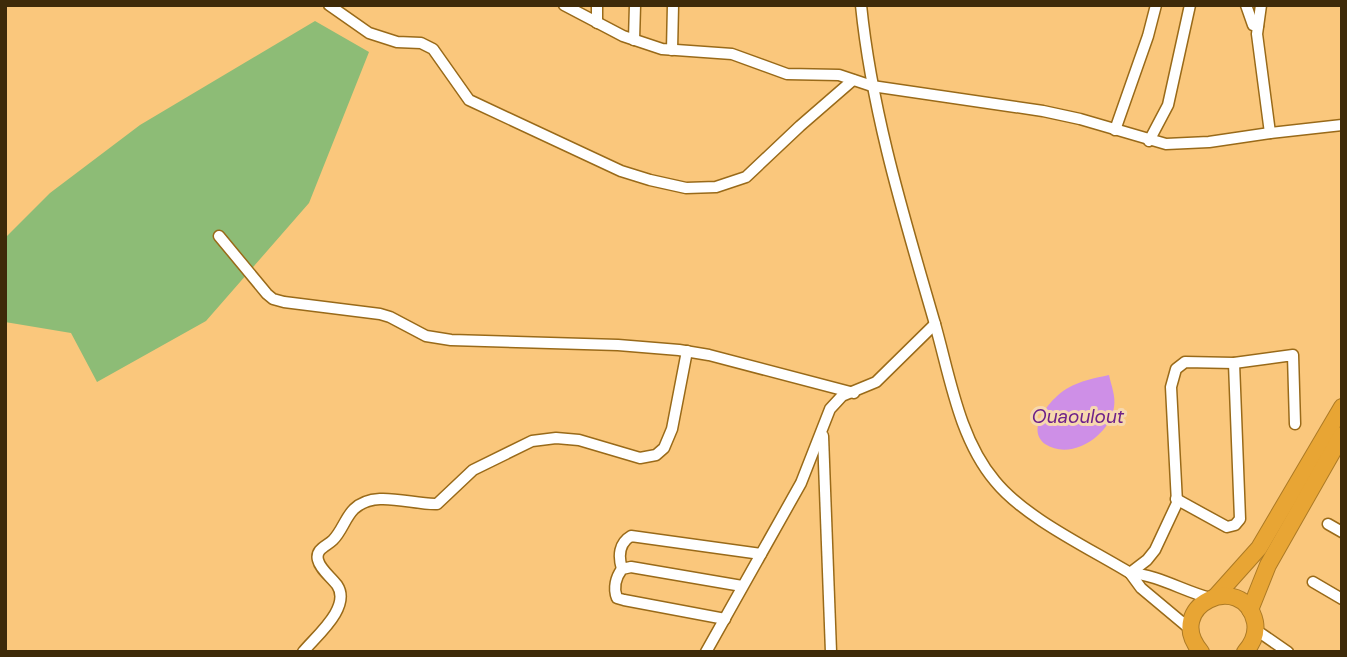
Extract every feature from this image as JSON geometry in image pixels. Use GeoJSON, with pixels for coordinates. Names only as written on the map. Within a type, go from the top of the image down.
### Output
{"type":"FeatureCollection","features":[{"type":"Feature","properties":{"kind":"highway"},"geometry":{"type":"LineString","coordinates":[[1197,650],[1190,629],[1198,607],[1213,597],[1251,559],[1342,407]]}},
{"type":"Feature","properties":{"kind":"highway"},"geometry":{"type":"LineString","coordinates":[[1250,610],[1268,565],[1342,435]]}},
{"type":"Feature","properties":{"kind":"highway"},"geometry":{"type":"LineString","coordinates":[[1213,597],[1232,597],[1250,610],[1256,630],[1252,643],[1245,652]]}},
{"type":"Feature","properties":{"kind":"street"},"geometry":{"type":"LineString","coordinates":[[329,5],[369,33],[397,42],[421,43],[433,49],[469,100],[621,171],[686,188],[716,187],[746,177],[853,80]]}},
{"type":"Feature","properties":{"kind":"street"},"geometry":{"type":"LineString","coordinates":[[564,5],[634,40],[672,50],[732,54],[787,74],[829,74],[872,86],[1043,111],[1149,141],[1180,145],[1342,125]]}},
{"type":"Feature","properties":{"kind":"street"},"geometry":{"type":"LineString","coordinates":[[597,5],[597,23]]}},
{"type":"Feature","properties":{"kind":"street"},"geometry":{"type":"LineString","coordinates":[[634,40],[635,5]]}},
{"type":"Feature","properties":{"kind":"street"},"geometry":{"type":"LineString","coordinates":[[672,50],[673,5]]}},
{"type":"Feature","properties":{"kind":"street"},"geometry":{"type":"LineString","coordinates":[[861,5],[872,86],[902,211],[965,430],[979,460],[1006,494],[1032,514],[1130,573],[1148,576],[1182,590],[1213,597]]}},
{"type":"Feature","properties":{"kind":"street"},"geometry":{"type":"LineString","coordinates":[[1115,130],[1156,5]]}},
{"type":"Feature","properties":{"kind":"street"},"geometry":{"type":"LineString","coordinates":[[1149,141],[1168,105],[1190,5]]}},
{"type":"Feature","properties":{"kind":"street"},"geometry":{"type":"LineString","coordinates":[[1246,5],[1250,21],[1258,26]]}},
{"type":"Feature","properties":{"kind":"street"},"geometry":{"type":"LineString","coordinates":[[1261,5],[1258,26],[1270,133]]}},
{"type":"Feature","properties":{"kind":"street"},"geometry":{"type":"LineString","coordinates":[[219,236],[273,299],[304,306],[380,314],[426,336],[452,340],[618,345],[687,351],[854,393]]}},
{"type":"Feature","properties":{"kind":"street"},"geometry":{"type":"LineString","coordinates":[[706,652],[801,483],[835,401],[876,382],[935,324]]}},
{"type":"Feature","properties":{"kind":"street"},"geometry":{"type":"LineString","coordinates":[[303,652],[333,616],[342,597],[318,561],[317,555],[337,536],[351,512],[359,505],[382,499],[422,505],[437,504],[473,470],[532,441],[579,439],[640,458],[656,455],[664,448],[672,429],[687,351]]}},
{"type":"Feature","properties":{"kind":"street"},"geometry":{"type":"LineString","coordinates":[[1130,573],[1155,550],[1177,503],[1171,387],[1176,369],[1185,362],[1234,363],[1293,355],[1295,424]]}},
{"type":"Feature","properties":{"kind":"street"},"geometry":{"type":"LineString","coordinates":[[1177,499],[1227,527],[1235,525],[1240,519],[1234,363]]}},
{"type":"Feature","properties":{"kind":"street"},"geometry":{"type":"LineString","coordinates":[[823,430],[831,652]]}},
{"type":"Feature","properties":{"kind":"street"},"geometry":{"type":"LineString","coordinates":[[1328,524],[1342,532]]}},
{"type":"Feature","properties":{"kind":"street"},"geometry":{"type":"LineString","coordinates":[[725,619],[617,598],[616,583],[622,569],[621,548],[631,536],[761,554]]}},
{"type":"Feature","properties":{"kind":"street"},"geometry":{"type":"LineString","coordinates":[[622,569],[631,567],[742,586]]}},
{"type":"Feature","properties":{"kind":"street"},"geometry":{"type":"LineString","coordinates":[[1130,573],[1141,588],[1190,629]]}},
{"type":"Feature","properties":{"kind":"street"},"geometry":{"type":"LineString","coordinates":[[1313,582],[1342,599]]}},
{"type":"Feature","properties":{"kind":"street"},"geometry":{"type":"LineString","coordinates":[[1256,630],[1288,652]]}},
{"type":"Feature","properties":{"kind":"green space"},"geometry":{"type":"Polygon","coordinates":[[[315,21],[369,52],[309,203],[206,321],[97,382],[71,333],[5,322],[5,238],[50,193],[140,125],[315,21]]]}},
{"type":"Feature","properties":{"kind":"water","name":"Ouaoulout"},"geometry":{"type":"Polygon","coordinates":[[[1109,375],[1114,407],[1106,427],[1078,447],[1056,449],[1045,444],[1039,437],[1039,421],[1055,398],[1078,383],[1109,375]]]}}]}
